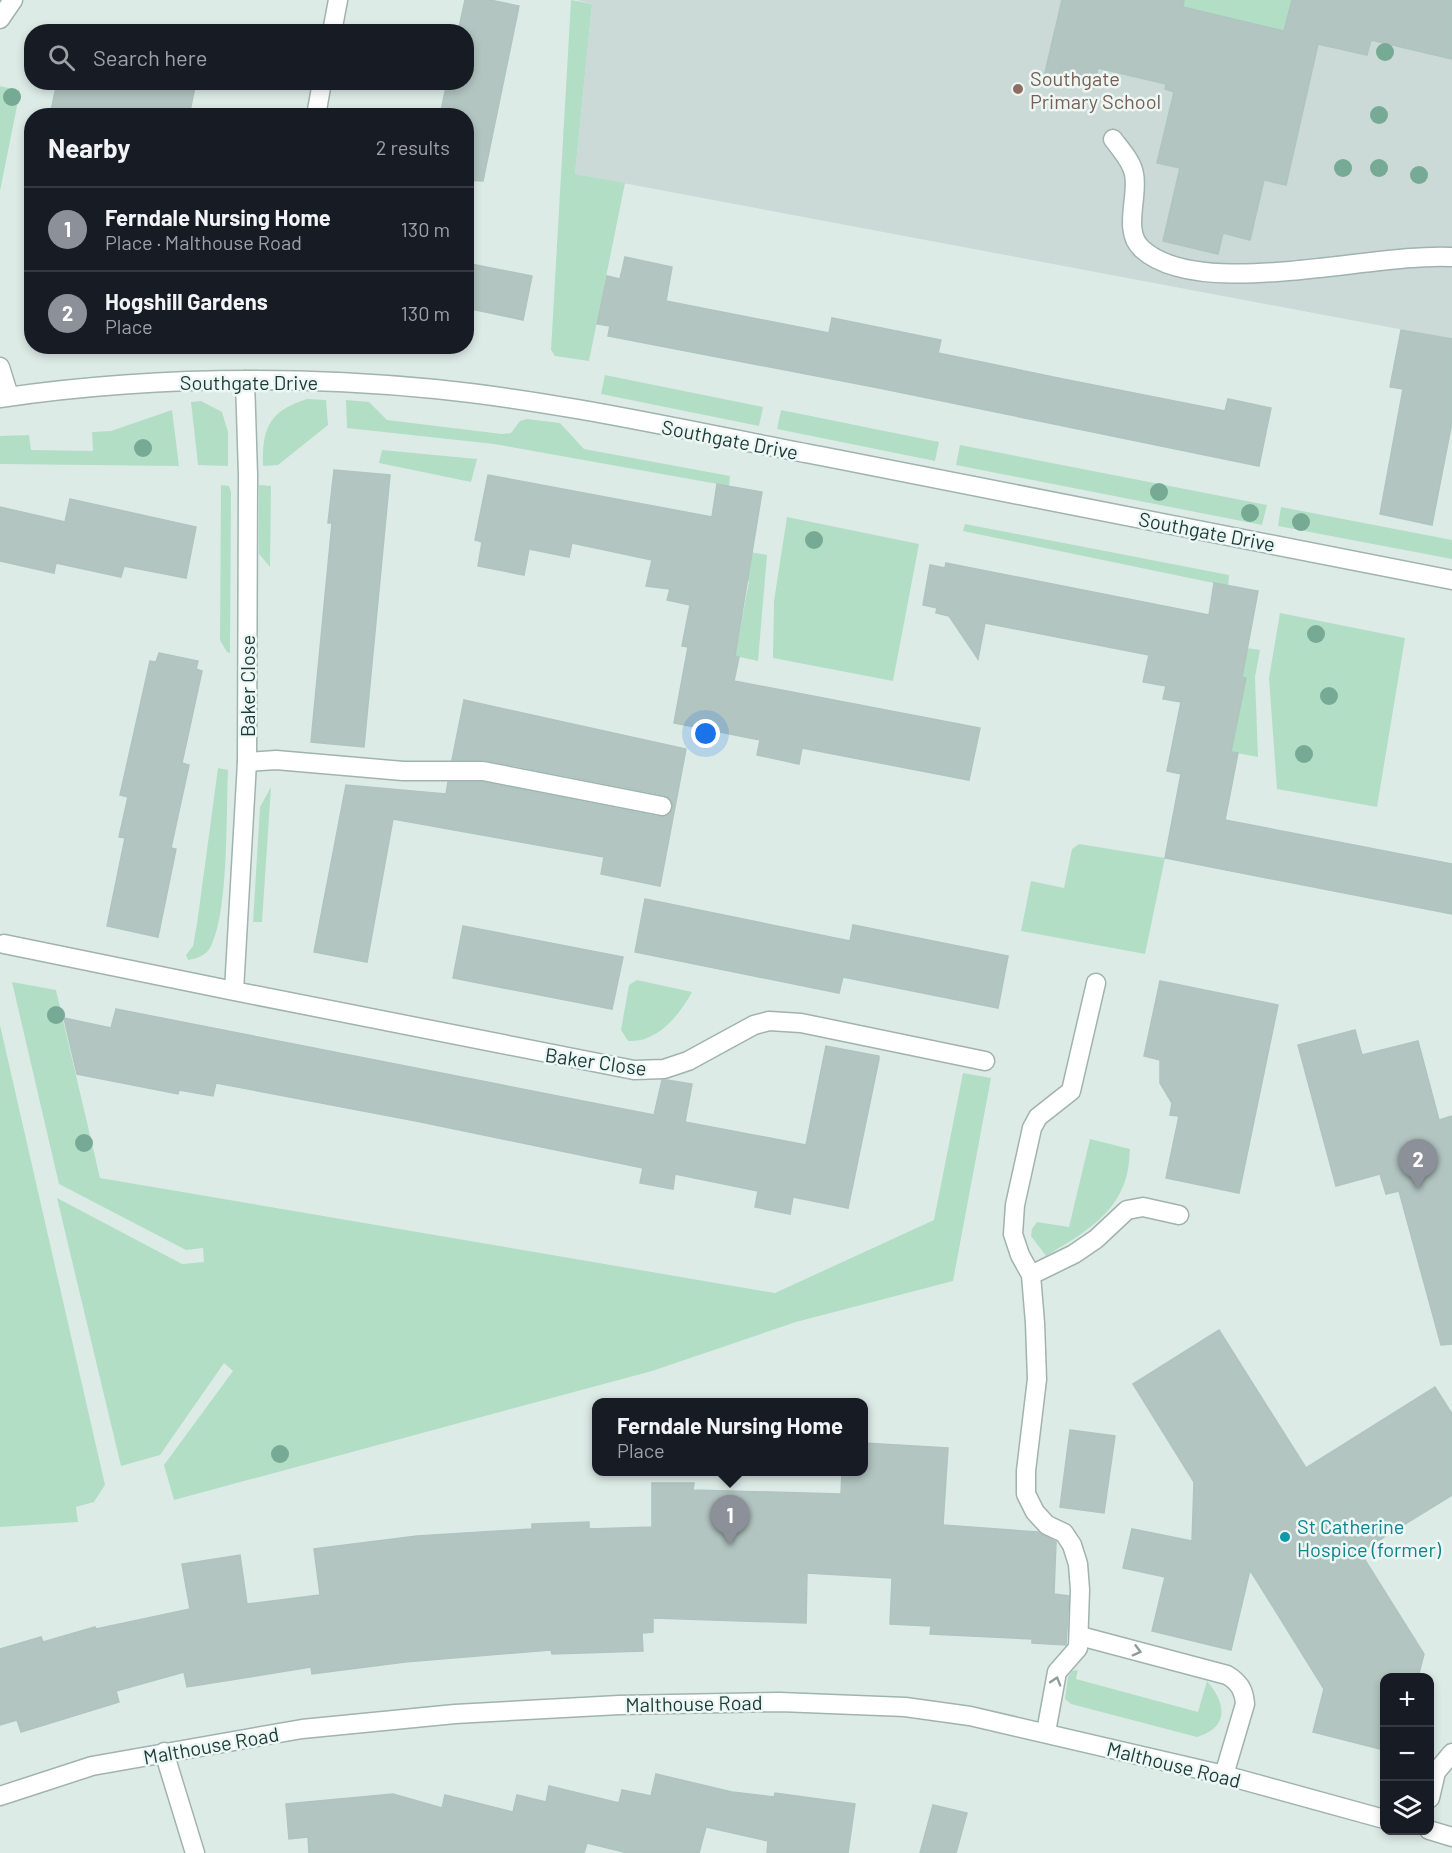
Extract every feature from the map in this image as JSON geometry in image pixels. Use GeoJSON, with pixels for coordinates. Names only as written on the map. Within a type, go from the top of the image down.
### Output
{"type":"FeatureCollection","features":[{"type":"Feature","properties":{"kind":"street"},"geometry":{"type":"LineString","coordinates":[[0,19],[13,0]]}},
{"type":"Feature","properties":{"kind":"street"},"geometry":{"type":"LineString","coordinates":[[334,24],[338,0]]}},
{"type":"Feature","properties":{"kind":"street"},"geometry":{"type":"LineString","coordinates":[[317,108],[321,90]]}},
{"type":"Feature","properties":{"kind":"street"},"geometry":{"type":"LineString","coordinates":[[1113,139],[1134,172],[1136,192],[1132,231],[1140,248],[1160,260],[1183,269],[1214,274],[1246,275],[1366,262],[1452,257]]}},
{"type":"Feature","properties":{"kind":"street"},"geometry":{"type":"LineString","coordinates":[[0,367],[4,397]]}},
{"type":"Feature","properties":{"kind":"street","name":"Southgate Drive"},"geometry":{"type":"LineString","coordinates":[[4,397],[90,387],[245,380],[384,385],[538,404],[893,470],[1452,580]]}},
{"type":"Feature","properties":{"kind":"street","name":"Baker Close"},"geometry":{"type":"LineString","coordinates":[[234,991],[247,762],[248,475],[245,380]]}},
{"type":"Feature","properties":{"kind":"street"},"geometry":{"type":"LineString","coordinates":[[247,762],[276,760],[403,771],[483,771],[662,806]]}},
{"type":"Feature","properties":{"kind":"street","name":"Baker Close"},"geometry":{"type":"LineString","coordinates":[[2,944],[634,1070],[664,1069],[688,1061],[754,1025],[769,1021],[801,1023],[985,1061]]}},
{"type":"Feature","properties":{"kind":"street"},"geometry":{"type":"LineString","coordinates":[[1046,1732],[1058,1672],[1073,1657],[1080,1636],[1078,1564],[1072,1545],[1064,1533],[1047,1525],[1035,1512],[1026,1494],[1026,1471],[1037,1379],[1031,1275],[1013,1234],[1015,1205],[1032,1128],[1038,1117],[1071,1091],[1076,1080],[1096,983]]}},
{"type":"Feature","properties":{"kind":"street"},"geometry":{"type":"LineString","coordinates":[[1031,1275],[1074,1254],[1096,1239],[1127,1210],[1143,1207],[1179,1215]]}},
{"type":"Feature","properties":{"kind":"street"},"geometry":{"type":"LineString","coordinates":[[1080,1636],[1227,1675],[1237,1680],[1244,1693],[1245,1704],[1224,1776]]}},
{"type":"Feature","properties":{"kind":"street","name":"Malthouse Road"},"geometry":{"type":"LineString","coordinates":[[0,1796],[92,1766],[314,1728],[455,1714],[630,1705],[780,1702],[905,1707],[970,1716],[1046,1732],[1224,1776],[1380,1818]]}},
{"type":"Feature","properties":{"kind":"street"},"geometry":{"type":"LineString","coordinates":[[164,1752],[195,1853]]}},
{"type":"Feature","properties":{"kind":"street"},"geometry":{"type":"LineString","coordinates":[[1434,1781],[1436,1772],[1452,1753]]}},
{"type":"Feature","properties":{"kind":"street"},"geometry":{"type":"LineString","coordinates":[[1434,1832],[1452,1837]]}},
{"type":"Feature","properties":{"kind":"shaded area","name":"Southgate Primary School"},"geometry":{"type":"Polygon","coordinates":[[[577,0],[1452,0],[1452,339],[575,174],[592,4],[577,0]]]}},
{"type":"Feature","properties":{"kind":"green space"},"geometry":{"type":"Polygon","coordinates":[[[571,0],[592,4],[575,174],[625,183],[589,361],[555,356],[551,350],[571,0]]]}},
{"type":"Feature","properties":{"kind":"green space"},"geometry":{"type":"Polygon","coordinates":[[[1184,0],[1292,0],[1284,31],[1183,7],[1184,0]]]}},
{"type":"Feature","properties":{"kind":"green space"},"geometry":{"type":"Polygon","coordinates":[[[0,86],[20,91],[0,191],[0,86]]]}},
{"type":"Feature","properties":{"kind":"green space"},"geometry":{"type":"Polygon","coordinates":[[[605,375],[763,407],[759,426],[601,394],[605,375]]]}},
{"type":"Feature","properties":{"kind":"green space"},"geometry":{"type":"Polygon","coordinates":[[[307,399],[326,400],[328,425],[278,465],[263,466],[264,441],[270,423],[284,409],[307,399]]]}},
{"type":"Feature","properties":{"kind":"green space"},"geometry":{"type":"Polygon","coordinates":[[[346,400],[369,402],[387,420],[502,434],[511,433],[520,421],[527,419],[560,423],[584,449],[730,476],[729,486],[494,444],[347,428],[346,400]]]}},
{"type":"Feature","properties":{"kind":"green space"},"geometry":{"type":"Polygon","coordinates":[[[201,401],[222,412],[228,432],[228,466],[198,465],[191,402],[201,401]]]}},
{"type":"Feature","properties":{"kind":"green space"},"geometry":{"type":"Polygon","coordinates":[[[172,410],[179,466],[0,464],[0,436],[29,435],[31,450],[93,451],[92,432],[111,431],[172,410]]]}},
{"type":"Feature","properties":{"kind":"green space"},"geometry":{"type":"Polygon","coordinates":[[[781,410],[939,442],[935,461],[777,429],[781,410]]]}},
{"type":"Feature","properties":{"kind":"green space"},"geometry":{"type":"Polygon","coordinates":[[[960,445],[1267,505],[1262,525],[956,465],[960,445]]]}},
{"type":"Feature","properties":{"kind":"green space"},"geometry":{"type":"Polygon","coordinates":[[[382,450],[477,459],[471,482],[379,463],[382,450]]]}},
{"type":"Feature","properties":{"kind":"green space"},"geometry":{"type":"Polygon","coordinates":[[[221,485],[229,486],[231,492],[230,653],[220,640],[221,485]]]}},
{"type":"Feature","properties":{"kind":"green space"},"geometry":{"type":"Polygon","coordinates":[[[259,485],[271,486],[270,567],[259,554],[259,485]]]}},
{"type":"Feature","properties":{"kind":"green space"},"geometry":{"type":"Polygon","coordinates":[[[1281,507],[1452,540],[1452,559],[1278,526],[1281,507]]]}},
{"type":"Feature","properties":{"kind":"green space"},"geometry":{"type":"Polygon","coordinates":[[[787,517],[919,544],[893,681],[773,658],[774,601],[787,517]]]}},
{"type":"Feature","properties":{"kind":"green space"},"geometry":{"type":"Polygon","coordinates":[[[965,524],[1229,575],[1228,586],[963,531],[965,524]]]}},
{"type":"Feature","properties":{"kind":"green space"},"geometry":{"type":"Polygon","coordinates":[[[750,552],[767,555],[758,661],[735,656],[749,581],[744,581],[750,552]]]}},
{"type":"Feature","properties":{"kind":"green space"},"geometry":{"type":"Polygon","coordinates":[[[1280,613],[1405,638],[1377,807],[1277,789],[1269,678],[1280,613]]]}},
{"type":"Feature","properties":{"kind":"green space"},"geometry":{"type":"Polygon","coordinates":[[[1247,648],[1260,650],[1255,677],[1258,757],[1231,752],[1246,678],[1241,677],[1247,648]]]}},
{"type":"Feature","properties":{"kind":"green space"},"geometry":{"type":"Polygon","coordinates":[[[218,768],[228,770],[226,861],[221,910],[211,946],[201,956],[188,960],[186,955],[193,946],[197,924],[218,768]]]}},
{"type":"Feature","properties":{"kind":"green space"},"geometry":{"type":"Polygon","coordinates":[[[271,787],[262,922],[253,922],[260,807],[271,787]]]}},
{"type":"Feature","properties":{"kind":"green space"},"geometry":{"type":"Polygon","coordinates":[[[1079,844],[1165,858],[1145,954],[1021,931],[1031,881],[1064,888],[1072,849],[1079,844]]]}},
{"type":"Feature","properties":{"kind":"green space"},"geometry":{"type":"Polygon","coordinates":[[[637,980],[692,992],[674,1019],[658,1033],[648,1038],[628,1041],[621,1030],[629,985],[637,980]]]}},
{"type":"Feature","properties":{"kind":"green space"},"geometry":{"type":"Polygon","coordinates":[[[12,982],[56,990],[100,1178],[775,1293],[934,1220],[963,1073],[991,1078],[953,1281],[796,1322],[652,1371],[174,1500],[164,1465],[233,1371],[224,1363],[160,1455],[121,1466],[57,1198],[182,1264],[204,1262],[203,1248],[186,1250],[59,1184],[12,982]]]}},
{"type":"Feature","properties":{"kind":"green space"},"geometry":{"type":"Polygon","coordinates":[[[0,1025],[105,1485],[94,1502],[76,1507],[78,1522],[0,1527],[0,1025]]]}},
{"type":"Feature","properties":{"kind":"green space"},"geometry":{"type":"Polygon","coordinates":[[[1090,1139],[1130,1149],[1125,1181],[1112,1206],[1103,1216],[1081,1234],[1046,1256],[1031,1236],[1032,1229],[1037,1222],[1069,1227],[1090,1139]]]}},
{"type":"Feature","properties":{"kind":"green space"},"geometry":{"type":"Polygon","coordinates":[[[1078,1670],[1076,1679],[1198,1712],[1207,1681],[1221,1706],[1220,1721],[1208,1733],[1197,1737],[1071,1704],[1065,1699],[1068,1677],[1072,1671],[1078,1670]]]}},
{"type":"Feature","properties":{"kind":"building"},"geometry":{"type":"Polygon","coordinates":[[[465,0],[490,0],[519,6],[483,181],[474,180],[474,108],[442,108],[445,90],[474,90],[474,24],[460,24],[465,0]]]}},
{"type":"Feature","properties":{"kind":"building"},"geometry":{"type":"Polygon","coordinates":[[[1062,0],[1184,0],[1183,7],[1284,31],[1292,0],[1452,0],[1452,59],[1371,40],[1367,55],[1318,44],[1286,185],[1264,180],[1250,240],[1223,233],[1218,254],[1163,241],[1180,168],[1157,163],[1174,92],[1165,89],[1166,84],[1098,68],[1094,88],[1044,77],[1062,0]]]}},
{"type":"Feature","properties":{"kind":"building"},"geometry":{"type":"Polygon","coordinates":[[[55,90],[194,90],[191,108],[52,108],[55,90]]]}},
{"type":"Feature","properties":{"kind":"building"},"geometry":{"type":"Polygon","coordinates":[[[625,257],[672,267],[666,301],[829,333],[832,318],[941,340],[938,353],[1063,379],[1225,411],[1228,399],[1271,408],[1259,466],[879,388],[608,336],[610,326],[597,324],[607,276],[620,279],[625,257]]]}},
{"type":"Feature","properties":{"kind":"building"},"geometry":{"type":"Polygon","coordinates":[[[474,265],[532,276],[523,320],[474,310],[474,265]]]}},
{"type":"Feature","properties":{"kind":"building"},"geometry":{"type":"Polygon","coordinates":[[[1401,330],[1452,339],[1452,422],[1432,525],[1380,514],[1403,389],[1390,387],[1401,330]]]}},
{"type":"Feature","properties":{"kind":"building"},"geometry":{"type":"Polygon","coordinates":[[[334,470],[390,475],[364,747],[311,742],[332,523],[328,523],[334,470]]]}},
{"type":"Feature","properties":{"kind":"building"},"geometry":{"type":"Polygon","coordinates":[[[488,475],[712,517],[717,484],[762,492],[735,656],[739,657],[734,681],[980,728],[969,780],[802,748],[799,764],[757,755],[760,740],[674,723],[688,647],[682,646],[690,605],[667,600],[670,589],[646,586],[652,560],[572,543],[569,557],[529,549],[524,575],[478,566],[482,542],[475,540],[488,475]]]}},
{"type":"Feature","properties":{"kind":"building"},"geometry":{"type":"Polygon","coordinates":[[[70,499],[196,527],[186,578],[124,566],[121,577],[56,563],[54,573],[0,561],[0,507],[65,522],[70,499]]]}},
{"type":"Feature","properties":{"kind":"building"},"geometry":{"type":"Polygon","coordinates":[[[946,563],[1209,615],[1214,583],[1258,591],[1242,677],[1246,678],[1231,752],[1238,753],[1225,820],[1452,864],[1452,914],[1165,858],[1181,774],[1167,771],[1181,702],[1163,699],[1166,686],[1143,682],[1149,655],[985,623],[978,659],[949,616],[936,613],[937,608],[923,605],[930,565],[945,568],[946,563]]]}},
{"type":"Feature","properties":{"kind":"building"},"geometry":{"type":"Polygon","coordinates":[[[159,653],[198,661],[196,669],[202,671],[182,763],[189,765],[171,848],[176,849],[158,937],[107,926],[125,838],[119,837],[128,797],[120,795],[150,661],[156,662],[159,653]]]}},
{"type":"Feature","properties":{"kind":"building"},"geometry":{"type":"Polygon","coordinates":[[[464,700],[686,749],[660,886],[601,874],[604,857],[393,819],[367,962],[314,952],[346,785],[446,794],[448,782],[482,782],[660,817],[671,813],[672,802],[664,795],[485,760],[452,760],[464,700]]]}},
{"type":"Feature","properties":{"kind":"building"},"geometry":{"type":"Polygon","coordinates":[[[645,899],[850,941],[853,925],[1008,956],[998,1008],[843,977],[839,993],[635,952],[645,899]]]}},
{"type":"Feature","properties":{"kind":"building"},"geometry":{"type":"Polygon","coordinates":[[[463,926],[623,957],[612,1009],[453,978],[463,926]]]}},
{"type":"Feature","properties":{"kind":"building"},"geometry":{"type":"Polygon","coordinates":[[[1160,981],[1278,1005],[1239,1193],[1166,1178],[1179,1116],[1170,1115],[1172,1103],[1160,1083],[1160,1060],[1144,1056],[1160,981]]]}},
{"type":"Feature","properties":{"kind":"building"},"geometry":{"type":"Polygon","coordinates":[[[116,1009],[654,1115],[662,1080],[692,1084],[685,1122],[806,1145],[826,1046],[879,1056],[879,1059],[848,1208],[793,1197],[790,1214],[755,1207],[758,1191],[675,1174],[673,1189],[640,1183],[643,1168],[416,1121],[216,1083],[213,1096],[179,1090],[178,1094],[77,1074],[64,1018],[111,1028],[116,1009]]]}},
{"type":"Feature","properties":{"kind":"building"},"geometry":{"type":"Polygon","coordinates":[[[1355,1030],[1362,1055],[1418,1041],[1439,1120],[1452,1116],[1452,1344],[1441,1345],[1399,1191],[1386,1194],[1380,1174],[1336,1186],[1298,1045],[1355,1030]]]}},
{"type":"Feature","properties":{"kind":"building","name":"St Catherine Hospice (former)"},"geometry":{"type":"Polygon","coordinates":[[[1219,1330],[1306,1468],[1435,1387],[1452,1414],[1452,1495],[1360,1552],[1424,1654],[1419,1673],[1380,1673],[1380,1749],[1313,1732],[1324,1689],[1250,1570],[1231,1650],[1152,1631],[1165,1577],[1123,1568],[1132,1529],[1192,1541],[1194,1482],[1133,1384],[1219,1330]]]}},
{"type":"Feature","properties":{"kind":"building"},"geometry":{"type":"Polygon","coordinates":[[[1070,1430],[1115,1436],[1104,1513],[1060,1507],[1070,1430]]]}},
{"type":"Feature","properties":{"kind":"building"},"geometry":{"type":"Polygon","coordinates":[[[868,1443],[948,1448],[943,1525],[1038,1532],[1056,1542],[1054,1594],[1069,1596],[1066,1645],[1032,1643],[1032,1639],[930,1634],[931,1626],[890,1624],[892,1578],[807,1573],[806,1623],[653,1618],[653,1632],[642,1633],[643,1651],[552,1654],[551,1650],[405,1662],[312,1674],[311,1667],[187,1687],[184,1672],[116,1691],[119,1702],[21,1732],[17,1720],[0,1725],[0,1649],[41,1637],[43,1642],[95,1627],[96,1629],[190,1609],[182,1564],[240,1555],[247,1604],[320,1595],[314,1549],[417,1536],[532,1529],[532,1524],[589,1522],[589,1529],[652,1527],[652,1483],[694,1483],[693,1490],[841,1494],[842,1476],[868,1476],[868,1443]]]}},
{"type":"Feature","properties":{"kind":"building"},"geometry":{"type":"Polygon","coordinates":[[[656,1774],[732,1792],[774,1797],[775,1793],[855,1804],[848,1853],[767,1853],[768,1841],[706,1827],[699,1853],[628,1853],[587,1843],[584,1853],[309,1853],[308,1837],[289,1839],[286,1804],[393,1794],[442,1808],[445,1795],[513,1812],[517,1795],[546,1802],[549,1786],[619,1803],[622,1790],[651,1796],[656,1774]]]}},
{"type":"Feature","properties":{"kind":"building"},"geometry":{"type":"Polygon","coordinates":[[[933,1805],[967,1813],[956,1853],[920,1853],[933,1805]]]}},
{"type":"Feature","properties":{"kind":"place","name":"Southgate Primary School"},"geometry":{"type":"Point","coordinates":[1018,89]}},
{"type":"Feature","properties":{"kind":"place","name":"Hogshill Gardens"},"geometry":{"type":"Point","coordinates":[1418,1189]}},
{"type":"Feature","properties":{"kind":"place","name":"St Catherine Hospice (former)"},"geometry":{"type":"Point","coordinates":[1285,1537]}},
{"type":"Feature","properties":{"kind":"place","name":"Ferndale Nursing Home"},"geometry":{"type":"Point","coordinates":[730,1545]}}]}
